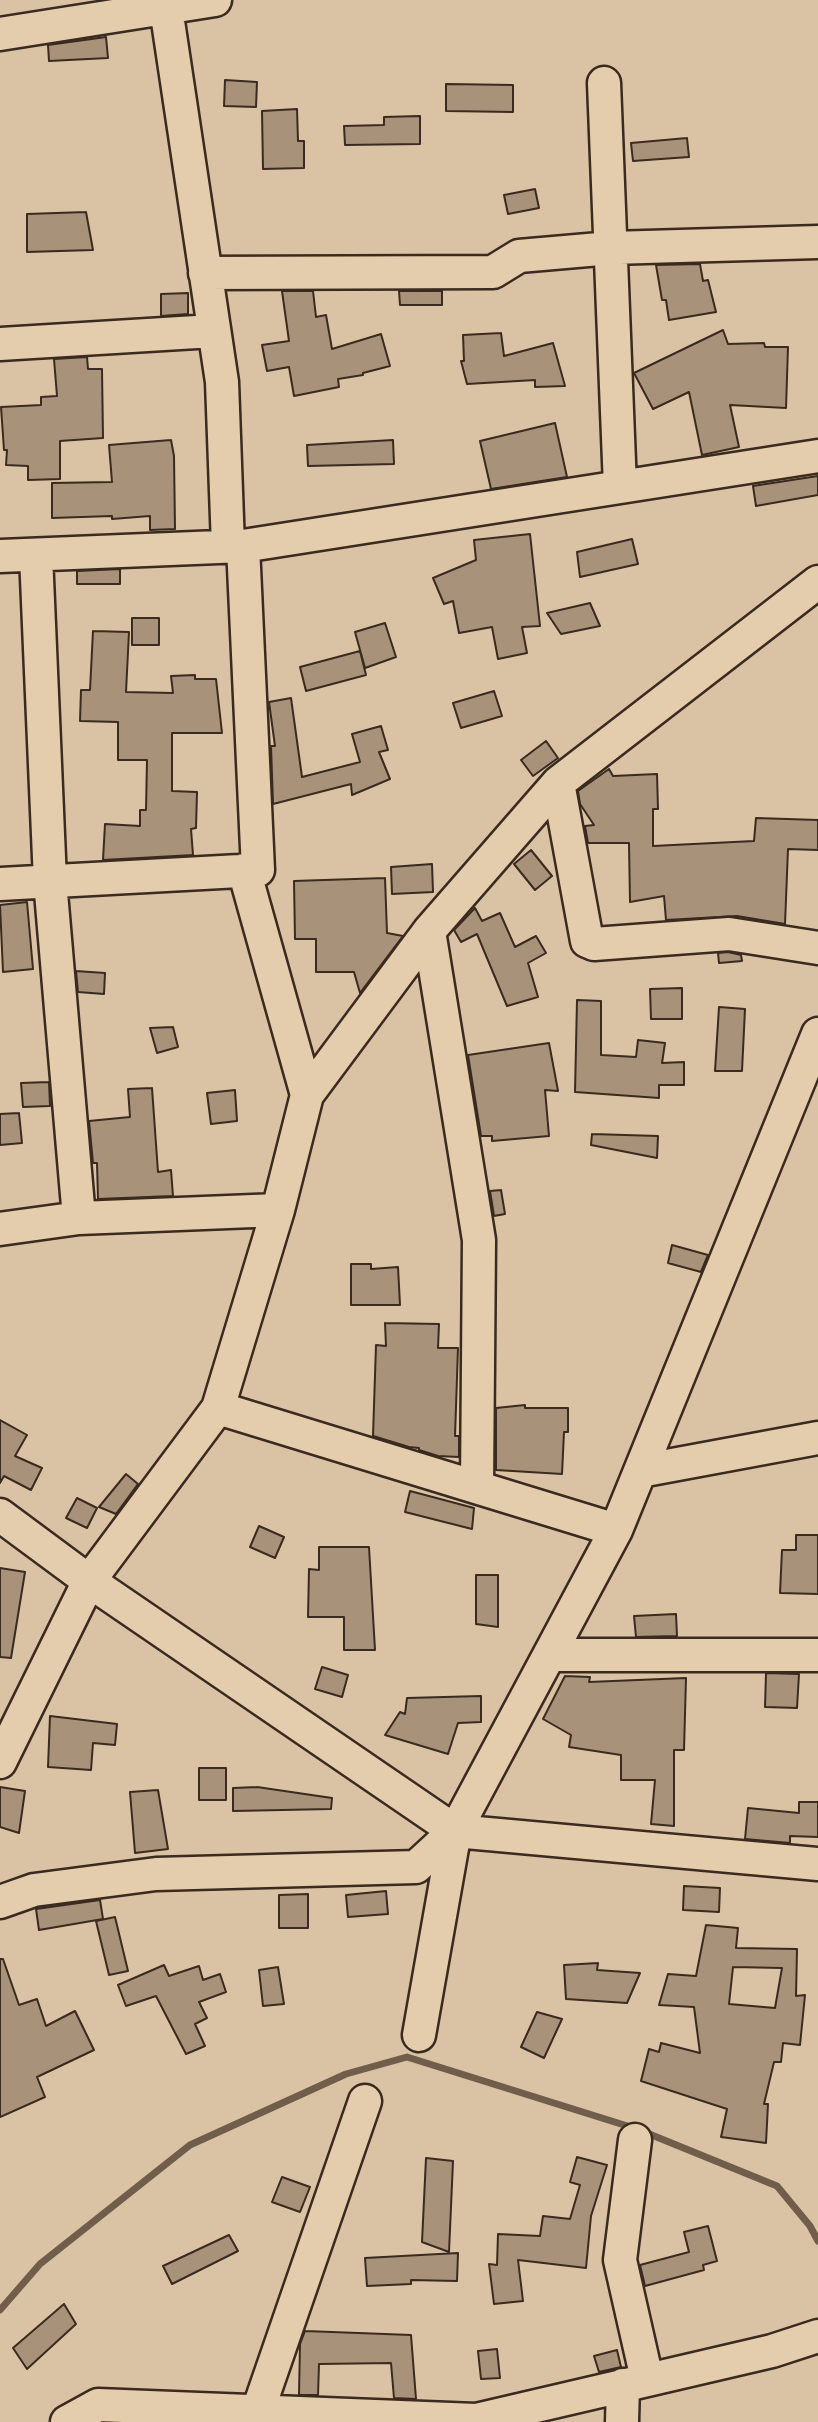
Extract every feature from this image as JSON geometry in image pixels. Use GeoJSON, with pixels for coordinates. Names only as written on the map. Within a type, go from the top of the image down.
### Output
{"type":"FeatureCollection","features":[{"type":"Feature","properties":{"kind":"street"},"geometry":{"type":"LineString","coordinates":[[0,34],[56,13],[166,8],[215,0]]}},
{"type":"Feature","properties":{"kind":"street"},"geometry":{"type":"LineString","coordinates":[[0,884],[258,870],[222,382],[166,8]]}},
{"type":"Feature","properties":{"kind":"street"},"geometry":{"type":"LineString","coordinates":[[604,83],[620,487]]}},
{"type":"Feature","properties":{"kind":"street"},"geometry":{"type":"LineString","coordinates":[[205,273],[493,272],[519,256],[611,248],[818,242]]}},
{"type":"Feature","properties":{"kind":"street"},"geometry":{"type":"LineString","coordinates":[[0,344],[213,331]]}},
{"type":"Feature","properties":{"kind":"street"},"geometry":{"type":"LineString","coordinates":[[0,556],[235,546],[818,456]]}},
{"type":"Feature","properties":{"kind":"street"},"geometry":{"type":"LineString","coordinates":[[36,555],[50,881],[79,1218]]}},
{"type":"Feature","properties":{"kind":"street"},"geometry":{"type":"LineString","coordinates":[[0,1762],[89,1581],[218,1408],[278,1210],[307,1095],[429,931],[558,783],[818,582]]}},
{"type":"Feature","properties":{"kind":"street"},"geometry":{"type":"LineString","coordinates":[[558,783],[587,941],[594,944],[729,933],[818,948]]}},
{"type":"Feature","properties":{"kind":"street"},"geometry":{"type":"LineString","coordinates":[[244,870],[307,1095]]}},
{"type":"Feature","properties":{"kind":"street"},"geometry":{"type":"LineString","coordinates":[[429,931],[478,1240],[477,1487]]}},
{"type":"Feature","properties":{"kind":"street"},"geometry":{"type":"LineString","coordinates":[[419,2035],[455,1831],[616,1530],[818,1034]]}},
{"type":"Feature","properties":{"kind":"street"},"geometry":{"type":"LineString","coordinates":[[0,1229],[79,1218],[278,1210]]}},
{"type":"Feature","properties":{"kind":"street"},"geometry":{"type":"LineString","coordinates":[[218,1408],[616,1530]]}},
{"type":"Feature","properties":{"kind":"street"},"geometry":{"type":"LineString","coordinates":[[640,1471],[818,1438]]}},
{"type":"Feature","properties":{"kind":"street"},"geometry":{"type":"LineString","coordinates":[[0,1515],[89,1581],[455,1831],[818,1864]]}},
{"type":"Feature","properties":{"kind":"street"},"geometry":{"type":"LineString","coordinates":[[550,1655],[818,1655]]}},
{"type":"Feature","properties":{"kind":"street"},"geometry":{"type":"LineString","coordinates":[[0,1902],[34,1890],[156,1874],[416,1867],[455,1831]]}},
{"type":"Feature","properties":{"kind":"street"},"geometry":{"type":"LineString","coordinates":[[256,2416],[365,2101]]}},
{"type":"Feature","properties":{"kind":"street"},"geometry":{"type":"LineString","coordinates":[[622,2422],[635,2382],[620,2260],[635,2140]]}},
{"type":"Feature","properties":{"kind":"street"},"geometry":{"type":"LineString","coordinates":[[67,2422],[98,2405],[256,2416],[476,2421],[772,2351],[818,2336]]}},
{"type":"Feature","properties":{"kind":"building"},"geometry":{"type":"Polygon","coordinates":[[[106,37],[108,58],[49,61],[48,45],[106,37]]]}},
{"type":"Feature","properties":{"kind":"building"},"geometry":{"type":"Polygon","coordinates":[[[225,80],[257,82],[256,107],[224,106],[225,80]]]}},
{"type":"Feature","properties":{"kind":"building"},"geometry":{"type":"Polygon","coordinates":[[[446,84],[513,85],[513,112],[446,111],[446,84]]]}},
{"type":"Feature","properties":{"kind":"building"},"geometry":{"type":"Polygon","coordinates":[[[297,109],[298,141],[304,141],[304,168],[263,169],[262,111],[297,109]]]}},
{"type":"Feature","properties":{"kind":"building"},"geometry":{"type":"Polygon","coordinates":[[[420,116],[420,144],[345,145],[344,126],[384,125],[384,117],[420,116]]]}},
{"type":"Feature","properties":{"kind":"building"},"geometry":{"type":"Polygon","coordinates":[[[687,138],[689,157],[633,161],[631,143],[687,138]]]}},
{"type":"Feature","properties":{"kind":"building"},"geometry":{"type":"Polygon","coordinates":[[[535,189],[539,208],[508,214],[504,195],[535,189]]]}},
{"type":"Feature","properties":{"kind":"building"},"geometry":{"type":"Polygon","coordinates":[[[86,212],[93,250],[27,252],[27,214],[86,212]]]}},
{"type":"Feature","properties":{"kind":"building"},"geometry":{"type":"Polygon","coordinates":[[[700,264],[703,281],[708,280],[716,312],[669,320],[666,300],[662,300],[656,265],[700,264]]]}},
{"type":"Feature","properties":{"kind":"building"},"geometry":{"type":"Polygon","coordinates":[[[282,291],[313,291],[316,317],[326,315],[332,349],[381,334],[390,366],[363,375],[338,379],[339,387],[294,396],[289,367],[267,371],[262,345],[289,341],[282,291]]]}},
{"type":"Feature","properties":{"kind":"building"},"geometry":{"type":"Polygon","coordinates":[[[399,291],[442,291],[442,305],[400,305],[399,291]]]}},
{"type":"Feature","properties":{"kind":"building"},"geometry":{"type":"Polygon","coordinates":[[[188,293],[188,314],[161,316],[161,294],[188,293]]]}},
{"type":"Feature","properties":{"kind":"building"},"geometry":{"type":"Polygon","coordinates":[[[723,330],[728,344],[764,343],[765,347],[788,347],[786,408],[730,405],[739,447],[702,455],[689,392],[653,409],[634,373],[723,330]]]}},
{"type":"Feature","properties":{"kind":"building"},"geometry":{"type":"Polygon","coordinates":[[[501,333],[504,356],[553,343],[565,386],[535,387],[535,380],[467,384],[461,361],[464,361],[463,335],[501,333]]]}},
{"type":"Feature","properties":{"kind":"building"},"geometry":{"type":"Polygon","coordinates":[[[87,357],[88,369],[102,369],[103,438],[60,441],[60,479],[28,480],[28,466],[6,465],[7,450],[4,450],[1,407],[41,405],[41,397],[57,396],[54,359],[87,357]]]}},
{"type":"Feature","properties":{"kind":"building"},"geometry":{"type":"Polygon","coordinates":[[[555,423],[567,477],[491,489],[480,441],[555,423]]]}},
{"type":"Feature","properties":{"kind":"building"},"geometry":{"type":"Polygon","coordinates":[[[171,440],[174,456],[175,529],[150,530],[150,516],[112,519],[112,516],[52,518],[52,483],[112,482],[109,445],[171,440]]]}},
{"type":"Feature","properties":{"kind":"building"},"geometry":{"type":"Polygon","coordinates":[[[393,440],[394,464],[308,466],[307,445],[393,440]]]}},
{"type":"Feature","properties":{"kind":"building"},"geometry":{"type":"Polygon","coordinates":[[[818,476],[818,495],[756,506],[753,486],[818,476]]]}},
{"type":"Feature","properties":{"kind":"building"},"geometry":{"type":"Polygon","coordinates":[[[530,534],[540,626],[522,627],[527,653],[498,659],[492,627],[459,633],[453,601],[444,604],[433,578],[476,560],[474,540],[530,534]]]}},
{"type":"Feature","properties":{"kind":"building"},"geometry":{"type":"Polygon","coordinates":[[[632,539],[638,564],[580,577],[577,552],[632,539]]]}},
{"type":"Feature","properties":{"kind":"building"},"geometry":{"type":"Polygon","coordinates":[[[120,569],[120,584],[77,584],[77,571],[120,569]]]}},
{"type":"Feature","properties":{"kind":"building"},"geometry":{"type":"Polygon","coordinates":[[[590,603],[600,626],[561,634],[547,613],[590,603]]]}},
{"type":"Feature","properties":{"kind":"building"},"geometry":{"type":"Polygon","coordinates":[[[132,618],[159,618],[159,645],[132,645],[132,618]]]}},
{"type":"Feature","properties":{"kind":"building"},"geometry":{"type":"Polygon","coordinates":[[[385,623],[396,657],[365,668],[355,632],[385,623]]]}},
{"type":"Feature","properties":{"kind":"building"},"geometry":{"type":"Polygon","coordinates":[[[93,631],[129,632],[126,692],[173,693],[171,676],[195,675],[195,679],[216,679],[222,733],[172,733],[172,791],[197,792],[196,828],[191,829],[193,855],[103,860],[105,824],[140,826],[140,810],[146,810],[147,760],[118,760],[118,722],[80,721],[81,690],[90,690],[93,631]]]}},
{"type":"Feature","properties":{"kind":"building"},"geometry":{"type":"Polygon","coordinates":[[[360,651],[366,675],[306,691],[300,667],[360,651]]]}},
{"type":"Feature","properties":{"kind":"building"},"geometry":{"type":"Polygon","coordinates":[[[494,691],[502,716],[461,728],[453,703],[494,691]]]}},
{"type":"Feature","properties":{"kind":"building"},"geometry":{"type":"Polygon","coordinates":[[[291,698],[302,777],[360,762],[352,734],[381,726],[388,750],[379,752],[390,779],[352,795],[351,784],[273,804],[271,746],[275,746],[269,702],[291,698]]]}},
{"type":"Feature","properties":{"kind":"building"},"geometry":{"type":"Polygon","coordinates":[[[546,741],[558,758],[533,776],[521,760],[546,741]]]}},
{"type":"Feature","properties":{"kind":"building"},"geometry":{"type":"Polygon","coordinates":[[[609,769],[613,776],[657,774],[658,809],[653,809],[653,846],[754,841],[756,818],[818,820],[818,850],[788,849],[785,924],[737,916],[666,920],[664,896],[630,902],[629,843],[588,843],[585,826],[594,825],[580,804],[578,791],[609,769]]]}},
{"type":"Feature","properties":{"kind":"building"},"geometry":{"type":"Polygon","coordinates":[[[531,850],[552,876],[535,890],[514,864],[531,850]]]}},
{"type":"Feature","properties":{"kind":"building"},"geometry":{"type":"Polygon","coordinates":[[[432,864],[433,892],[392,894],[391,867],[432,864]]]}},
{"type":"Feature","properties":{"kind":"building"},"geometry":{"type":"Polygon","coordinates":[[[385,878],[387,933],[403,936],[360,993],[354,972],[316,972],[316,939],[295,939],[294,881],[385,878]]]}},
{"type":"Feature","properties":{"kind":"building"},"geometry":{"type":"Polygon","coordinates":[[[27,902],[33,969],[3,972],[0,905],[27,902]]]}},
{"type":"Feature","properties":{"kind":"building"},"geometry":{"type":"Polygon","coordinates":[[[475,908],[482,921],[500,913],[515,947],[536,936],[546,953],[528,963],[538,997],[507,1006],[477,934],[461,942],[454,930],[475,908]]]}},
{"type":"Feature","properties":{"kind":"building"},"geometry":{"type":"Polygon","coordinates":[[[718,953],[741,955],[742,961],[719,963],[718,953]]]}},
{"type":"Feature","properties":{"kind":"building"},"geometry":{"type":"Polygon","coordinates":[[[76,971],[105,973],[104,994],[78,992],[76,971]]]}},
{"type":"Feature","properties":{"kind":"building"},"geometry":{"type":"Polygon","coordinates":[[[682,988],[682,1019],[651,1019],[650,989],[682,988]]]}},
{"type":"Feature","properties":{"kind":"building"},"geometry":{"type":"Polygon","coordinates":[[[577,1000],[601,1001],[601,1055],[636,1057],[638,1040],[665,1043],[662,1063],[684,1062],[684,1085],[659,1085],[659,1098],[575,1092],[577,1000]]]}},
{"type":"Feature","properties":{"kind":"building"},"geometry":{"type":"Polygon","coordinates":[[[719,1007],[745,1009],[742,1071],[715,1071],[719,1007]]]}},
{"type":"Feature","properties":{"kind":"building"},"geometry":{"type":"Polygon","coordinates":[[[173,1027],[178,1047],[157,1053],[150,1028],[173,1027]]]}},
{"type":"Feature","properties":{"kind":"building"},"geometry":{"type":"Polygon","coordinates":[[[549,1043],[558,1091],[545,1090],[549,1136],[492,1141],[492,1136],[481,1136],[468,1055],[549,1043]]]}},
{"type":"Feature","properties":{"kind":"building"},"geometry":{"type":"Polygon","coordinates":[[[49,1082],[50,1106],[23,1107],[21,1083],[49,1082]]]}},
{"type":"Feature","properties":{"kind":"building"},"geometry":{"type":"Polygon","coordinates":[[[152,1088],[158,1172],[171,1170],[173,1196],[98,1199],[97,1163],[93,1163],[89,1121],[130,1117],[128,1089],[152,1088]]]}},
{"type":"Feature","properties":{"kind":"building"},"geometry":{"type":"Polygon","coordinates":[[[235,1090],[237,1121],[211,1124],[207,1093],[235,1090]]]}},
{"type":"Feature","properties":{"kind":"building"},"geometry":{"type":"Polygon","coordinates":[[[19,1113],[22,1143],[0,1145],[0,1114],[19,1113]]]}},
{"type":"Feature","properties":{"kind":"building"},"geometry":{"type":"Polygon","coordinates":[[[592,1134],[658,1136],[657,1158],[591,1145],[592,1134]]]}},
{"type":"Feature","properties":{"kind":"building"},"geometry":{"type":"Polygon","coordinates":[[[501,1190],[505,1214],[494,1216],[490,1191],[501,1190]]]}},
{"type":"Feature","properties":{"kind":"building"},"geometry":{"type":"Polygon","coordinates":[[[672,1245],[708,1255],[701,1272],[668,1263],[672,1245]]]}},
{"type":"Feature","properties":{"kind":"building"},"geometry":{"type":"Polygon","coordinates":[[[351,1264],[371,1264],[371,1269],[398,1267],[400,1305],[351,1305],[351,1264]]]}},
{"type":"Feature","properties":{"kind":"building"},"geometry":{"type":"Polygon","coordinates":[[[385,1323],[439,1324],[438,1348],[458,1348],[455,1436],[459,1436],[459,1457],[438,1456],[373,1436],[376,1345],[386,1346],[385,1323]]]}},
{"type":"Feature","properties":{"kind":"building"},"geometry":{"type":"Polygon","coordinates":[[[525,1405],[525,1408],[568,1408],[568,1432],[564,1432],[562,1474],[496,1470],[496,1408],[525,1405]]]}},
{"type":"Feature","properties":{"kind":"building"},"geometry":{"type":"Polygon","coordinates":[[[0,1420],[27,1435],[15,1456],[42,1468],[31,1490],[4,1476],[0,1483],[0,1420]]]}},
{"type":"Feature","properties":{"kind":"building"},"geometry":{"type":"Polygon","coordinates":[[[126,1474],[138,1484],[116,1514],[99,1507],[126,1474]]]}},
{"type":"Feature","properties":{"kind":"building"},"geometry":{"type":"Polygon","coordinates":[[[410,1491],[474,1508],[472,1529],[405,1512],[410,1491]]]}},
{"type":"Feature","properties":{"kind":"building"},"geometry":{"type":"Polygon","coordinates":[[[77,1498],[97,1508],[87,1528],[66,1518],[77,1498]]]}},
{"type":"Feature","properties":{"kind":"building"},"geometry":{"type":"Polygon","coordinates":[[[259,1526],[284,1537],[275,1558],[250,1547],[259,1526]]]}},
{"type":"Feature","properties":{"kind":"building"},"geometry":{"type":"Polygon","coordinates":[[[796,1535],[818,1535],[818,1594],[780,1593],[782,1550],[796,1550],[796,1535]]]}},
{"type":"Feature","properties":{"kind":"building"},"geometry":{"type":"Polygon","coordinates":[[[319,1547],[369,1547],[375,1650],[344,1650],[344,1617],[308,1617],[309,1569],[319,1570],[319,1547]]]}},
{"type":"Feature","properties":{"kind":"building"},"geometry":{"type":"Polygon","coordinates":[[[0,1568],[25,1572],[11,1658],[0,1657],[0,1568]]]}},
{"type":"Feature","properties":{"kind":"building"},"geometry":{"type":"Polygon","coordinates":[[[476,1575],[498,1575],[498,1627],[476,1624],[476,1575]]]}},
{"type":"Feature","properties":{"kind":"building"},"geometry":{"type":"Polygon","coordinates":[[[676,1614],[677,1636],[636,1637],[634,1616],[676,1614]]]}},
{"type":"Feature","properties":{"kind":"building"},"geometry":{"type":"Polygon","coordinates":[[[322,1667],[348,1675],[342,1697],[315,1689],[322,1667]]]}},
{"type":"Feature","properties":{"kind":"building"},"geometry":{"type":"Polygon","coordinates":[[[766,1673],[799,1674],[797,1708],[765,1707],[766,1673]]]}},
{"type":"Feature","properties":{"kind":"building"},"geometry":{"type":"Polygon","coordinates":[[[565,1676],[590,1677],[589,1682],[686,1678],[684,1750],[674,1750],[674,1826],[651,1824],[655,1780],[621,1780],[621,1755],[569,1747],[571,1735],[543,1719],[565,1676]]]}},
{"type":"Feature","properties":{"kind":"building"},"geometry":{"type":"Polygon","coordinates":[[[481,1696],[481,1722],[458,1723],[448,1754],[385,1735],[400,1712],[405,1714],[407,1698],[481,1696]]]}},
{"type":"Feature","properties":{"kind":"building"},"geometry":{"type":"Polygon","coordinates":[[[50,1716],[117,1724],[115,1745],[93,1743],[91,1770],[48,1767],[50,1716]]]}},
{"type":"Feature","properties":{"kind":"building"},"geometry":{"type":"Polygon","coordinates":[[[199,1768],[226,1768],[226,1800],[199,1800],[199,1768]]]}},
{"type":"Feature","properties":{"kind":"building"},"geometry":{"type":"Polygon","coordinates":[[[0,1787],[25,1791],[19,1833],[0,1827],[0,1787]]]}},
{"type":"Feature","properties":{"kind":"building"},"geometry":{"type":"Polygon","coordinates":[[[257,1787],[332,1798],[331,1809],[233,1811],[233,1788],[257,1787]]]}},
{"type":"Feature","properties":{"kind":"building"},"geometry":{"type":"Polygon","coordinates":[[[158,1790],[168,1849],[135,1853],[130,1792],[158,1790]]]}},
{"type":"Feature","properties":{"kind":"building"},"geometry":{"type":"Polygon","coordinates":[[[799,1802],[818,1802],[818,1837],[790,1836],[790,1843],[745,1839],[748,1808],[799,1813],[799,1802]]]}},
{"type":"Feature","properties":{"kind":"building"},"geometry":{"type":"Polygon","coordinates":[[[684,1886],[720,1888],[719,1912],[683,1910],[684,1886]]]}},
{"type":"Feature","properties":{"kind":"building"},"geometry":{"type":"Polygon","coordinates":[[[386,1891],[388,1914],[348,1917],[346,1895],[386,1891]]]}},
{"type":"Feature","properties":{"kind":"building"},"geometry":{"type":"Polygon","coordinates":[[[308,1894],[308,1928],[279,1928],[279,1895],[308,1894]]]}},
{"type":"Feature","properties":{"kind":"building"},"geometry":{"type":"Polygon","coordinates":[[[100,1900],[103,1919],[39,1930],[36,1909],[100,1900]]]}},
{"type":"Feature","properties":{"kind":"building"},"geometry":{"type":"Polygon","coordinates":[[[115,1917],[128,1971],[109,1975],[96,1921],[115,1917]]]}},
{"type":"Feature","properties":{"kind":"building"},"geometry":{"type":"Polygon","coordinates":[[[706,1925],[738,1928],[736,1948],[797,1949],[796,1996],[805,1995],[800,2045],[783,2043],[781,2062],[774,2062],[764,2104],[768,2104],[766,2143],[721,2137],[727,2109],[641,2081],[649,2049],[659,2052],[661,2043],[700,2053],[694,2007],[659,2005],[668,1974],[696,1976],[706,1925]],[[733,1967],[729,2004],[775,2008],[782,1968],[733,1967]]]}},
{"type":"Feature","properties":{"kind":"building"},"geometry":{"type":"Polygon","coordinates":[[[0,1959],[3,1959],[19,2005],[37,1999],[46,2026],[75,2011],[94,2050],[37,2077],[45,2097],[0,2117],[0,1959]]]}},
{"type":"Feature","properties":{"kind":"building"},"geometry":{"type":"Polygon","coordinates":[[[598,1963],[597,1970],[640,1973],[627,2003],[566,1999],[564,1965],[598,1963]]]}},
{"type":"Feature","properties":{"kind":"building"},"geometry":{"type":"Polygon","coordinates":[[[164,1965],[169,1976],[199,1966],[203,1980],[220,1974],[226,1992],[199,2002],[207,2018],[195,2024],[205,2046],[186,2054],[156,1996],[126,2006],[118,1985],[164,1965]]]}},
{"type":"Feature","properties":{"kind":"building"},"geometry":{"type":"Polygon","coordinates":[[[278,1967],[284,2004],[263,2006],[259,1970],[278,1967]]]}},
{"type":"Feature","properties":{"kind":"building"},"geometry":{"type":"Polygon","coordinates":[[[537,2012],[562,2019],[544,2058],[521,2047],[537,2012]]]}},
{"type":"Feature","properties":{"kind":"building"},"geometry":{"type":"Polygon","coordinates":[[[577,2157],[607,2165],[591,2216],[586,2268],[518,2260],[523,2301],[494,2304],[489,2264],[497,2265],[498,2234],[540,2236],[543,2216],[570,2219],[580,2185],[570,2182],[577,2157]]]}},
{"type":"Feature","properties":{"kind":"building"},"geometry":{"type":"Polygon","coordinates":[[[426,2158],[453,2161],[449,2252],[422,2242],[426,2158]]]}},
{"type":"Feature","properties":{"kind":"building"},"geometry":{"type":"Polygon","coordinates":[[[282,2177],[310,2187],[300,2212],[272,2202],[282,2177]]]}},
{"type":"Feature","properties":{"kind":"building"},"geometry":{"type":"Polygon","coordinates":[[[708,2226],[717,2261],[703,2265],[704,2270],[645,2286],[640,2265],[689,2252],[684,2232],[708,2226]]]}},
{"type":"Feature","properties":{"kind":"building"},"geometry":{"type":"Polygon","coordinates":[[[229,2235],[238,2251],[172,2284],[163,2266],[229,2235]]]}},
{"type":"Feature","properties":{"kind":"building"},"geometry":{"type":"Polygon","coordinates":[[[458,2253],[457,2281],[411,2280],[411,2284],[367,2286],[365,2258],[458,2253]]]}},
{"type":"Feature","properties":{"kind":"building"},"geometry":{"type":"Polygon","coordinates":[[[64,2304],[76,2324],[27,2369],[13,2348],[64,2304]]]}},
{"type":"Feature","properties":{"kind":"building"},"geometry":{"type":"Polygon","coordinates":[[[305,2331],[411,2335],[416,2399],[394,2398],[391,2363],[319,2364],[318,2395],[299,2395],[300,2344],[305,2331]]]}},
{"type":"Feature","properties":{"kind":"building"},"geometry":{"type":"Polygon","coordinates":[[[497,2349],[500,2378],[481,2379],[478,2351],[497,2349]]]}},
{"type":"Feature","properties":{"kind":"building"},"geometry":{"type":"Polygon","coordinates":[[[617,2350],[621,2367],[599,2372],[594,2356],[617,2350]]]}},
{"type":"Feature","properties":{"kind":"waterway"},"geometry":{"type":"LineString","coordinates":[[0,2310],[40,2264],[190,2145],[346,2074],[407,2057],[637,2129],[777,2186],[810,2226],[818,2241]]}}]}
